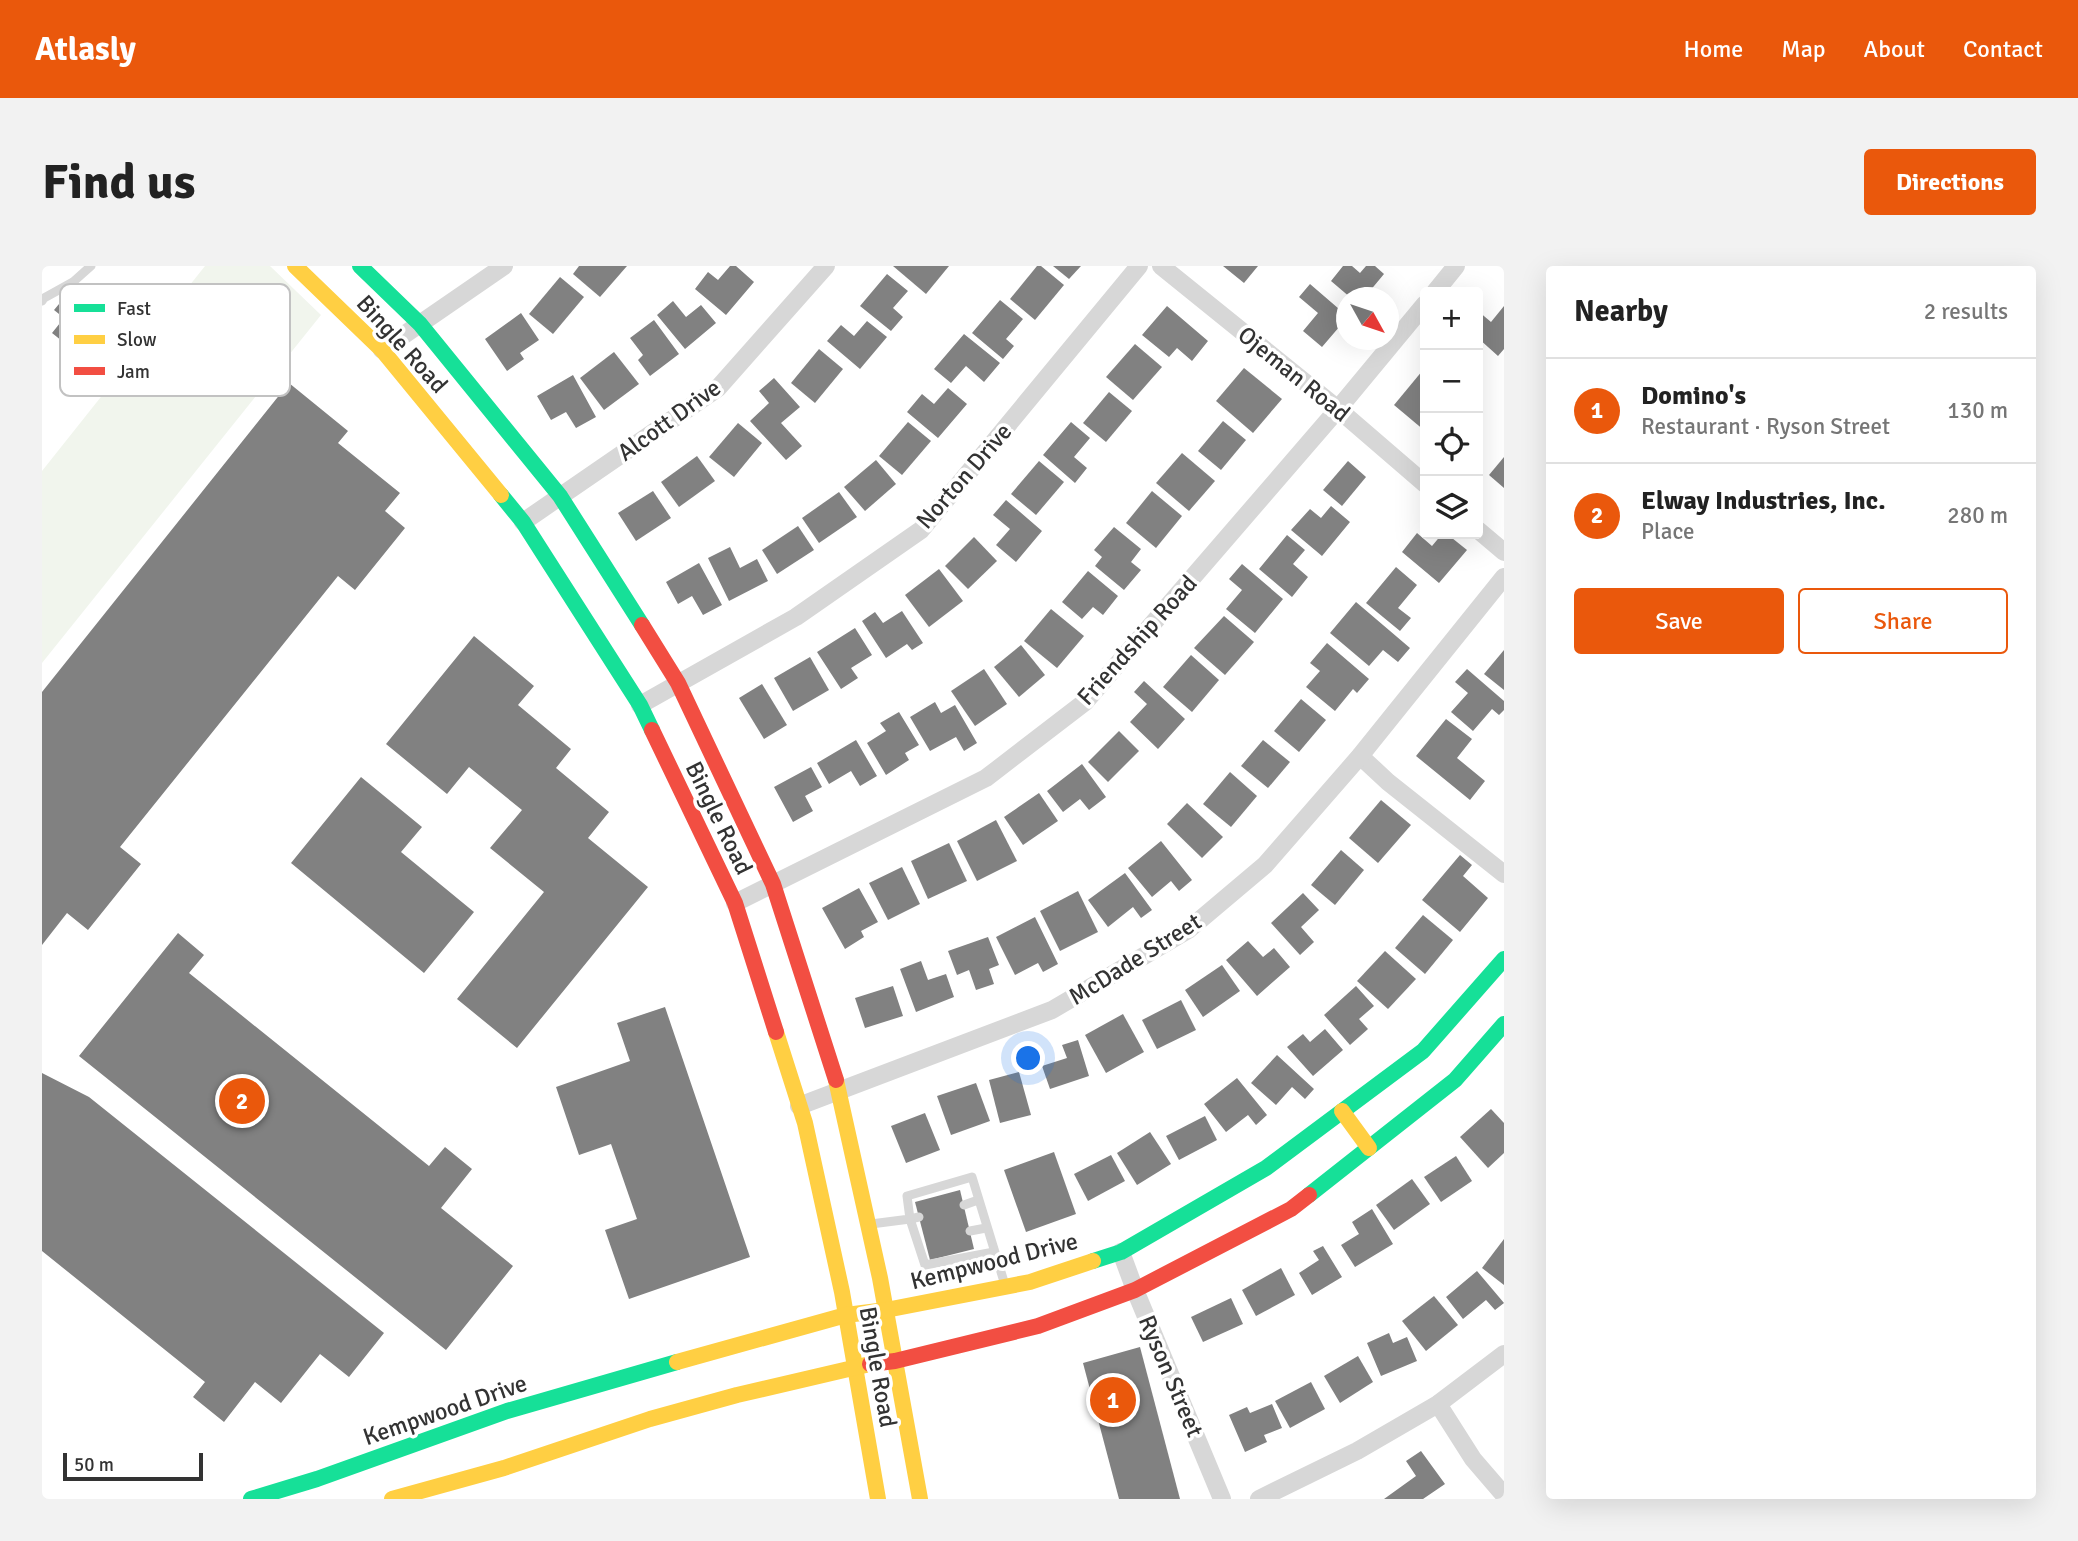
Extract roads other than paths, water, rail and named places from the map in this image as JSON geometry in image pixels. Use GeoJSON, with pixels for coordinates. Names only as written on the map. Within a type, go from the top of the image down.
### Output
{"type":"FeatureCollection","features":[{"type":"Feature","properties":{"kind":"main road","name":"Bingle Road"},"geometry":{"type":"LineString","coordinates":[[295,266],[382,350],[523,522],[640,705],[735,903],[805,1123],[846,1315],[878,1499]]}},
{"type":"Feature","properties":{"kind":"main road","name":"Bingle Road"},"geometry":{"type":"LineString","coordinates":[[360,266],[420,324],[560,496],[678,684],[773,884],[839,1090],[886,1310],[920,1499]]}},
{"type":"Feature","properties":{"kind":"main road","name":"Kempwood Drive"},"geometry":{"type":"LineString","coordinates":[[251,1499],[317,1479],[507,1411],[633,1374],[846,1315],[886,1310],[1030,1282],[1121,1252],[1266,1168],[1423,1051],[1504,959]]}},
{"type":"Feature","properties":{"kind":"main road"},"geometry":{"type":"LineString","coordinates":[[392,1499],[504,1468],[737,1395],[856,1367],[895,1361],[1038,1326],[1135,1290],[1291,1209],[1455,1080],[1504,1024]]}},
{"type":"Feature","properties":{"kind":"main road"},"geometry":{"type":"LineString","coordinates":[[1342,1111],[1369,1148]]}},
{"type":"Feature","properties":{"kind":"street"},"geometry":{"type":"LineString","coordinates":[[382,350],[504,266]]}},
{"type":"Feature","properties":{"kind":"street","name":"Alcott Drive"},"geometry":{"type":"LineString","coordinates":[[523,522],[718,388],[826,266]]}},
{"type":"Feature","properties":{"kind":"street","name":"Norton Drive"},"geometry":{"type":"LineString","coordinates":[[640,705],[796,617],[921,530],[1139,266]]}},
{"type":"Feature","properties":{"kind":"street","name":"Ojeman Road"},"geometry":{"type":"LineString","coordinates":[[1161,266],[1338,409],[1420,480]]}},
{"type":"Feature","properties":{"kind":"street"},"geometry":{"type":"LineString","coordinates":[[1439,287],[1456,266]]}},
{"type":"Feature","properties":{"kind":"street","name":"Friendship Road"},"geometry":{"type":"LineString","coordinates":[[735,903],[986,778],[1085,702],[1420,310]]}},
{"type":"Feature","properties":{"kind":"street"},"geometry":{"type":"LineString","coordinates":[[1483,534],[1504,552]]}},
{"type":"Feature","properties":{"kind":"street","name":"McDade Street"},"geometry":{"type":"LineString","coordinates":[[800,1106],[1052,1010],[1188,930],[1265,865],[1360,756],[1504,578]]}},
{"type":"Feature","properties":{"kind":"street"},"geometry":{"type":"LineString","coordinates":[[1360,756],[1388,782],[1504,874]]}},
{"type":"Feature","properties":{"kind":"street","name":"Ryson Street"},"geometry":{"type":"LineString","coordinates":[[1121,1252],[1222,1499]]}},
{"type":"Feature","properties":{"kind":"street"},"geometry":{"type":"LineString","coordinates":[[1259,1499],[1357,1451],[1438,1404],[1504,1354]]}},
{"type":"Feature","properties":{"kind":"street"},"geometry":{"type":"LineString","coordinates":[[1438,1404],[1473,1459],[1504,1495]]}},
{"type":"Feature","properties":{"kind":"lane"},"geometry":{"type":"LineString","coordinates":[[70,284],[91,266]]}},
{"type":"Feature","properties":{"kind":"lane"},"geometry":{"type":"LineString","coordinates":[[42,301],[60,289]]}},
{"type":"Feature","properties":{"kind":"lane"},"geometry":{"type":"LineString","coordinates":[[994,1252],[925,1265],[922,1243],[908,1196],[972,1177],[1005,1286]]}},
{"type":"Feature","properties":{"kind":"lane"},"geometry":{"type":"LineString","coordinates":[[964,1205],[978,1200]]}},
{"type":"Feature","properties":{"kind":"lane"},"geometry":{"type":"LineString","coordinates":[[868,1224],[915,1218]]}},
{"type":"Feature","properties":{"kind":"lane"},"geometry":{"type":"LineString","coordinates":[[970,1231],[986,1228]]}},
{"type":"Feature","properties":{"kind":"place","name":"Elway Industries, Inc."},"geometry":{"type":"Point","coordinates":[242,1101]}},
{"type":"Feature","properties":{"kind":"place","name":"Domino's"},"geometry":{"type":"Point","coordinates":[1113,1400]}}]}
